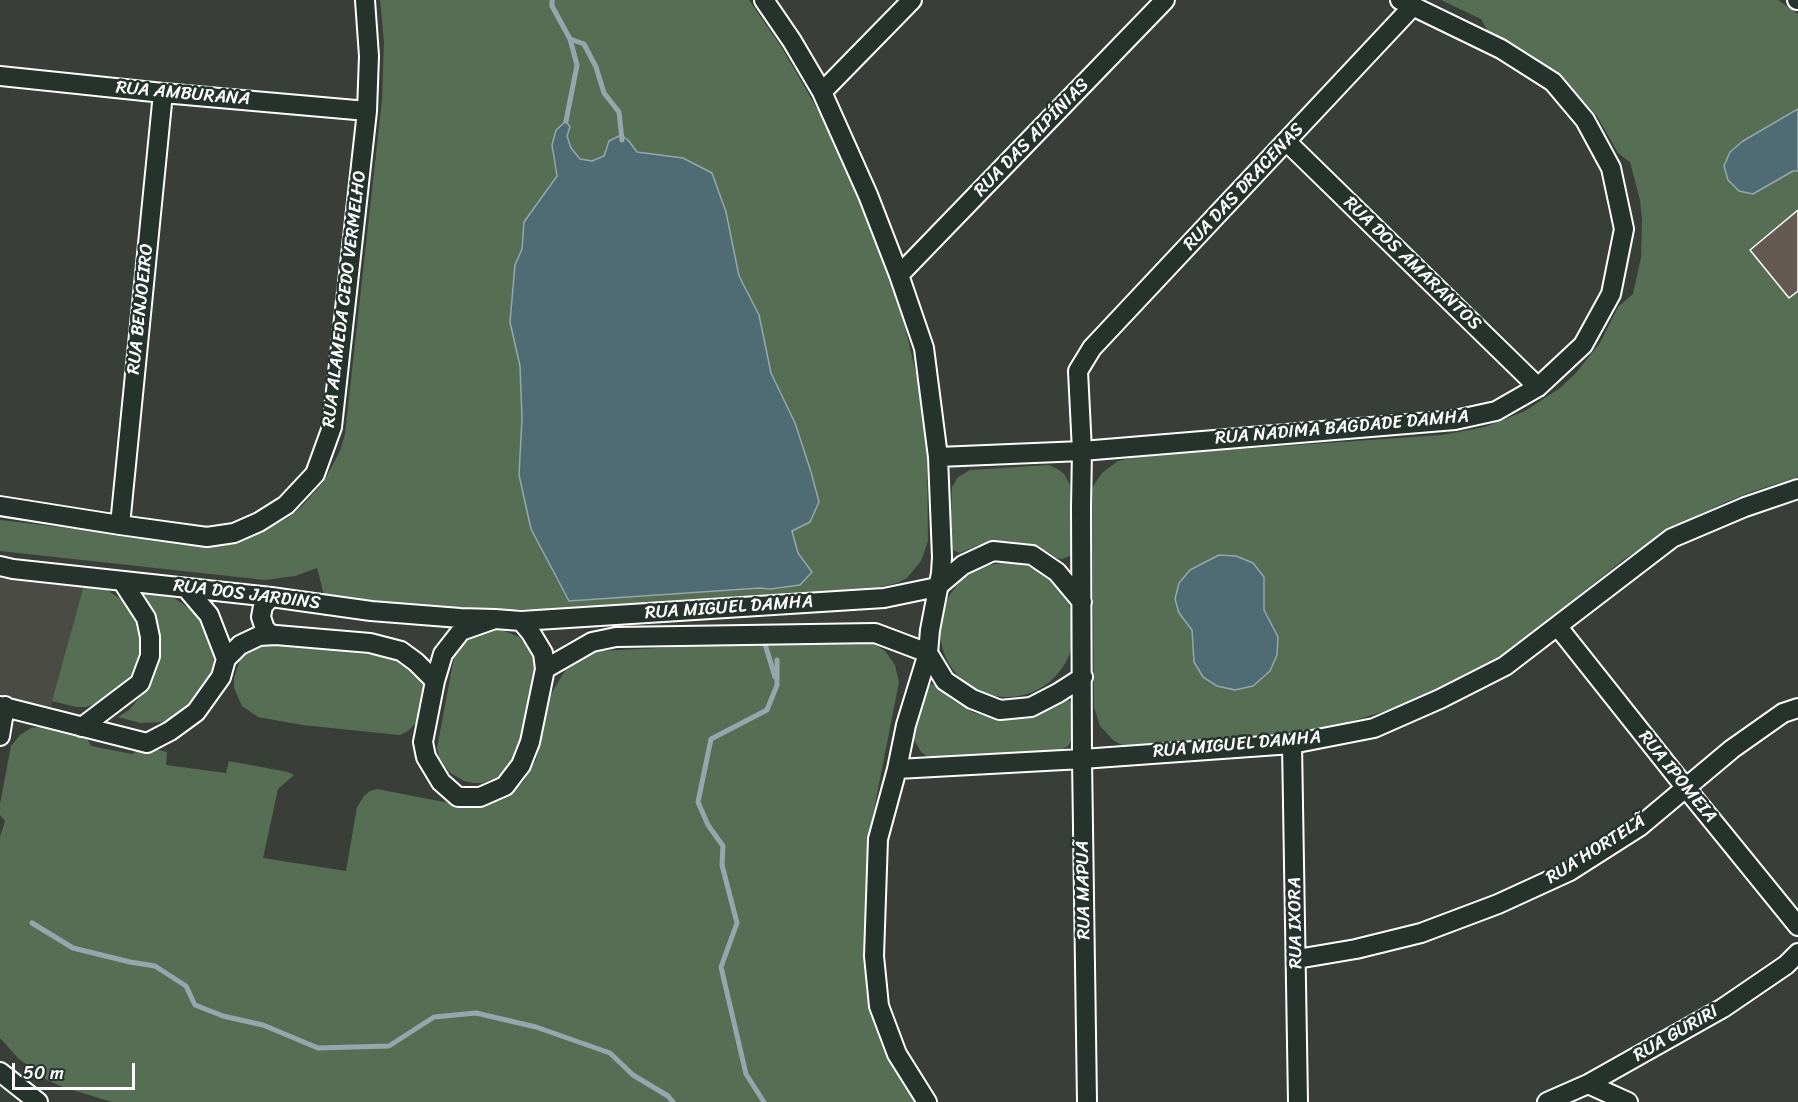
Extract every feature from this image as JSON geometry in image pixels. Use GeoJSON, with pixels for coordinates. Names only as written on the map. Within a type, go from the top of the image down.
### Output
{"type":"FeatureCollection","features":[{"type":"Feature","properties":{"kind":"street","name":"RUA ALAMEDA CEDO VERMELHO"},"geometry":{"type":"LineString","coordinates":[[0,506],[207,537],[234,533],[259,522],[286,505],[315,474],[332,427],[367,111],[369,56],[365,0]]}},
{"type":"Feature","properties":{"kind":"street"},"geometry":{"type":"LineString","coordinates":[[764,0],[792,41],[822,92],[868,195],[924,348],[938,457],[942,557],[928,653],[906,725],[878,839],[874,956],[879,1006],[897,1054],[927,1102]]}},
{"type":"Feature","properties":{"kind":"street"},"geometry":{"type":"LineString","coordinates":[[822,92],[912,0]]}},
{"type":"Feature","properties":{"kind":"street","name":"RUA DAS ALPÍNIAS"},"geometry":{"type":"LineString","coordinates":[[899,275],[1165,0]]}},
{"type":"Feature","properties":{"kind":"street","name":"RUA DAS DRACENAS"},"geometry":{"type":"LineString","coordinates":[[1082,451],[1078,371],[1092,348],[1287,142],[1407,3]]}},
{"type":"Feature","properties":{"kind":"street","name":"RUA NADIMA BAGDADE DAMHA"},"geometry":{"type":"LineString","coordinates":[[938,457],[1082,451],[1455,420],[1496,411],[1538,387],[1583,345],[1611,294],[1624,229],[1611,168],[1585,120],[1552,82],[1501,49],[1407,3]]}},
{"type":"Feature","properties":{"kind":"street","name":"RUA AMBURANA"},"geometry":{"type":"LineString","coordinates":[[0,76],[367,111]]}},
{"type":"Feature","properties":{"kind":"street","name":"RUA BENJOEIRO"},"geometry":{"type":"LineString","coordinates":[[120,525],[163,93]]}},
{"type":"Feature","properties":{"kind":"street","name":"RUA DOS AMARANTOS"},"geometry":{"type":"LineString","coordinates":[[1287,142],[1538,387]]}},
{"type":"Feature","properties":{"kind":"street"},"geometry":{"type":"LineString","coordinates":[[928,653],[945,681],[972,699],[1000,710],[1031,706],[1083,677],[1082,451]]}},
{"type":"Feature","properties":{"kind":"street","name":"RUA MIGUEL DAMHA"},"geometry":{"type":"LineString","coordinates":[[897,769],[1292,744],[1374,728],[1440,699],[1505,666],[1672,538],[1745,507],[1798,489]]}},
{"type":"Feature","properties":{"kind":"street"},"geometry":{"type":"LineString","coordinates":[[939,580],[963,565],[993,551],[1032,555],[1057,572],[1082,602]]}},
{"type":"Feature","properties":{"kind":"street","name":"RUA DOS JARDINS"},"geometry":{"type":"LineString","coordinates":[[0,566],[271,597],[371,611],[495,619]]}},
{"type":"Feature","properties":{"kind":"street","name":"RUA MIGUEL DAMHA"},"geometry":{"type":"LineString","coordinates":[[521,621],[884,598],[939,580]]}},
{"type":"Feature","properties":{"kind":"street"},"geometry":{"type":"LineString","coordinates":[[82,727],[140,683],[150,656],[150,636],[146,618],[122,581]]}},
{"type":"Feature","properties":{"kind":"street"},"geometry":{"type":"LineString","coordinates":[[186,588],[208,615],[226,659]]}},
{"type":"Feature","properties":{"kind":"street"},"geometry":{"type":"LineString","coordinates":[[271,597],[263,606],[261,617],[265,628],[272,635]]}},
{"type":"Feature","properties":{"kind":"street"},"geometry":{"type":"LineString","coordinates":[[370,643],[377,627],[371,611]]}},
{"type":"Feature","properties":{"kind":"street"},"geometry":{"type":"LineString","coordinates":[[495,619],[521,621],[543,653],[545,669],[530,742],[521,765],[506,786],[480,797],[458,797],[441,782],[426,757],[423,742],[435,681],[443,654],[461,631],[495,619]]}},
{"type":"Feature","properties":{"kind":"street","name":"RUA IPOMEIA"},"geometry":{"type":"LineString","coordinates":[[1558,627],[1798,926]]}},
{"type":"Feature","properties":{"kind":"street","name":"RUA MIGUEL DAMHA"},"geometry":{"type":"LineString","coordinates":[[545,669],[592,642],[616,637],[875,633],[928,653]]}},
{"type":"Feature","properties":{"kind":"street"},"geometry":{"type":"LineString","coordinates":[[0,736],[2,706],[147,743],[170,731],[196,712],[221,677],[226,659],[240,645],[259,636],[272,635],[370,643],[401,651],[435,681]]}},
{"type":"Feature","properties":{"kind":"street","name":"RUA MAPUÃ"},"geometry":{"type":"LineString","coordinates":[[1083,677],[1087,1102]]}},
{"type":"Feature","properties":{"kind":"street","name":"RUA HORTELÃ"},"geometry":{"type":"LineString","coordinates":[[1297,959],[1356,949],[1421,933],[1498,904],[1570,871],[1639,827],[1749,737],[1783,713],[1798,708]]}},
{"type":"Feature","properties":{"kind":"street","name":"RUA IXORA"},"geometry":{"type":"LineString","coordinates":[[1292,744],[1298,1102]]}},
{"type":"Feature","properties":{"kind":"street","name":"RUA GURIRI"},"geometry":{"type":"LineString","coordinates":[[1547,1102],[1588,1084],[1723,1008],[1786,965],[1798,953]]}},
{"type":"Feature","properties":{"kind":"street"},"geometry":{"type":"LineString","coordinates":[[0,1072],[38,1102]]}},
{"type":"Feature","properties":{"kind":"street"},"geometry":{"type":"LineString","coordinates":[[1588,1084],[1628,1102]]}},
{"type":"Feature","properties":{"kind":"shaded area"},"geometry":{"type":"Polygon","coordinates":[[[0,566],[84,585],[48,718],[0,706],[0,566]]]}},
{"type":"Feature","properties":{"kind":"green space"},"geometry":{"type":"Polygon","coordinates":[[[380,0],[749,0],[782,48],[826,124],[879,246],[903,318],[918,382],[927,447],[928,541],[921,561],[907,578],[876,588],[553,609],[462,610],[389,605],[324,595],[317,568],[295,576],[265,580],[0,551],[0,520],[211,545],[228,543],[260,533],[289,517],[324,481],[340,451],[345,434],[382,100],[384,42],[380,0]]]}},
{"type":"Feature","properties":{"kind":"green space"},"geometry":{"type":"Polygon","coordinates":[[[1441,0],[1778,0],[1798,14],[1798,477],[1751,492],[1672,528],[1623,560],[1557,616],[1501,658],[1471,675],[1407,704],[1350,722],[1291,733],[1129,747],[1120,744],[1100,726],[1094,707],[1092,488],[1102,473],[1118,461],[1139,456],[1442,435],[1485,427],[1525,411],[1560,388],[1575,374],[1600,343],[1618,307],[1633,294],[1641,257],[1642,220],[1640,200],[1630,162],[1618,153],[1597,116],[1568,84],[1532,57],[1491,37],[1481,19],[1441,0]]]}},
{"type":"Feature","properties":{"kind":"green space"},"geometry":{"type":"Polygon","coordinates":[[[1049,465],[1064,474],[1070,485],[1074,548],[1070,556],[1057,558],[1029,544],[1004,541],[979,545],[960,553],[953,550],[950,542],[952,487],[958,477],[970,470],[1049,465]]]}},
{"type":"Feature","properties":{"kind":"green space"},"geometry":{"type":"Polygon","coordinates":[[[1007,563],[1033,568],[1055,582],[1069,604],[1074,630],[1069,656],[1055,678],[1033,692],[1007,697],[981,692],[959,678],[945,656],[940,630],[945,604],[959,582],[981,568],[1007,563]]]}},
{"type":"Feature","properties":{"kind":"green space"},"geometry":{"type":"Polygon","coordinates":[[[84,585],[104,588],[122,600],[135,617],[139,627],[141,649],[136,670],[131,679],[107,700],[86,707],[76,707],[52,701],[84,585]]]}},
{"type":"Feature","properties":{"kind":"green space"},"geometry":{"type":"Polygon","coordinates":[[[151,593],[174,598],[193,611],[201,620],[212,641],[214,664],[212,676],[201,697],[174,718],[163,722],[140,723],[118,717],[129,710],[146,690],[157,666],[160,653],[158,628],[155,616],[143,594],[151,593]]]}},
{"type":"Feature","properties":{"kind":"green space"},"geometry":{"type":"Polygon","coordinates":[[[493,629],[519,637],[531,651],[537,668],[516,756],[507,771],[499,777],[482,783],[473,783],[464,781],[449,772],[439,757],[437,748],[455,652],[467,638],[493,629]]]}},
{"type":"Feature","properties":{"kind":"green space"},"geometry":{"type":"Polygon","coordinates":[[[856,638],[871,642],[885,651],[895,665],[899,682],[870,830],[868,964],[892,1059],[916,1102],[112,1102],[47,1080],[18,1058],[0,1038],[0,837],[5,821],[0,815],[0,804],[11,746],[20,735],[31,728],[45,726],[85,734],[91,746],[132,754],[146,747],[167,752],[166,765],[226,773],[229,761],[288,772],[294,775],[278,789],[263,858],[346,871],[357,807],[370,791],[377,789],[460,805],[484,804],[506,796],[516,789],[524,781],[536,760],[551,695],[555,687],[565,671],[590,654],[600,651],[856,638]]]}},
{"type":"Feature","properties":{"kind":"green space"},"geometry":{"type":"Polygon","coordinates":[[[273,643],[397,658],[422,678],[425,686],[420,719],[408,731],[400,735],[302,725],[258,717],[242,706],[234,688],[234,678],[240,660],[247,653],[264,644],[273,643]]]}},
{"type":"Feature","properties":{"kind":"green space"},"geometry":{"type":"Polygon","coordinates":[[[931,684],[938,686],[951,699],[974,713],[1001,719],[1030,716],[1064,699],[1068,700],[1075,705],[1074,736],[1068,746],[1055,753],[932,760],[921,752],[913,738],[924,690],[931,684]]]}},
{"type":"Feature","properties":{"kind":"water"},"geometry":{"type":"Polygon","coordinates":[[[1798,109],[1798,171],[1793,171],[1753,194],[1739,191],[1728,180],[1724,166],[1730,152],[1743,141],[1798,109]]]}},
{"type":"Feature","properties":{"kind":"water"},"geometry":{"type":"Polygon","coordinates":[[[566,121],[570,127],[567,136],[571,148],[580,159],[592,161],[604,156],[609,141],[621,135],[637,152],[683,158],[712,173],[726,212],[739,276],[759,315],[771,373],[795,423],[819,502],[810,522],[792,531],[798,553],[812,572],[800,585],[770,589],[569,601],[531,529],[519,475],[522,419],[520,366],[510,322],[515,265],[522,249],[524,222],[557,176],[552,145],[556,130],[566,121]]]}},
{"type":"Feature","properties":{"kind":"water"},"geometry":{"type":"Polygon","coordinates":[[[1219,555],[1236,556],[1253,563],[1264,577],[1264,610],[1278,637],[1277,655],[1270,671],[1253,686],[1235,690],[1217,686],[1203,677],[1194,662],[1192,630],[1179,613],[1175,599],[1179,583],[1190,570],[1219,555]]]}},
{"type":"Feature","properties":{"kind":"building"},"geometry":{"type":"Polygon","coordinates":[[[1798,210],[1798,291],[1789,298],[1750,250],[1798,210]]]}},
{"type":"Feature","properties":{"kind":"waterway"},"geometry":{"type":"LineString","coordinates":[[552,0],[552,6],[570,39],[577,65],[566,121]]}},
{"type":"Feature","properties":{"kind":"waterway"},"geometry":{"type":"LineString","coordinates":[[570,39],[584,44],[596,67],[604,93],[619,112],[622,140]]}},
{"type":"Feature","properties":{"kind":"waterway"},"geometry":{"type":"LineString","coordinates":[[765,644],[775,677]]}},
{"type":"Feature","properties":{"kind":"waterway"},"geometry":{"type":"LineString","coordinates":[[764,1102],[746,1074],[721,967],[737,923],[722,865],[723,846],[708,825],[698,802],[711,739],[767,710],[777,685],[777,660]]}},
{"type":"Feature","properties":{"kind":"waterway"},"geometry":{"type":"LineString","coordinates":[[32,923],[73,948],[155,966],[186,986],[195,1005],[223,1016],[263,1025],[318,1048],[389,1046],[434,1017],[476,1013],[536,1027],[610,1053],[633,1075],[668,1096],[673,1102]]}}]}
